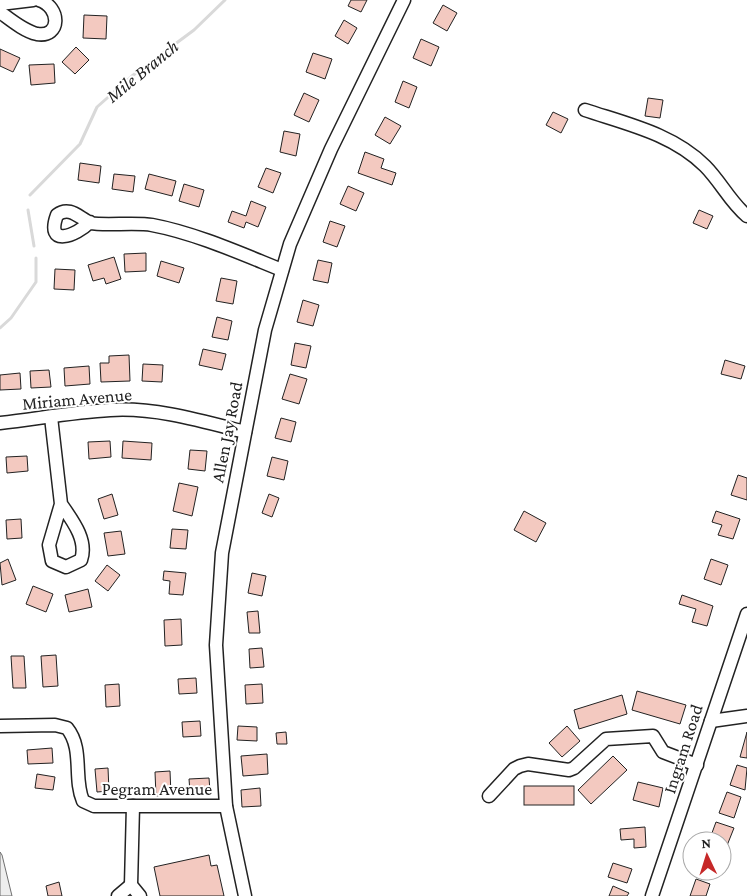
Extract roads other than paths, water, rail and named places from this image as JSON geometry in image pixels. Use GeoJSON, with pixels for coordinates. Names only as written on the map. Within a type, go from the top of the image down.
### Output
{"type":"FeatureCollection","features":[{"type":"Feature","properties":{"kind":"street"},"geometry":{"type":"LineString","coordinates":[[0,4],[33,0]]}},
{"type":"Feature","properties":{"kind":"street"},"geometry":{"type":"LineString","coordinates":[[0,12],[31,32],[48,33],[54,27],[56,18],[53,9],[47,3],[39,0]]}},
{"type":"Feature","properties":{"kind":"street","name":"Allen Jay Road"},"geometry":{"type":"LineString","coordinates":[[246,896],[226,806],[216,645],[222,552],[265,330],[290,244],[327,156],[404,0]]}},
{"type":"Feature","properties":{"kind":"street"},"geometry":{"type":"LineString","coordinates":[[586,110],[656,134],[683,148],[707,168],[730,199],[747,216]]}},
{"type":"Feature","properties":{"kind":"street"},"geometry":{"type":"LineString","coordinates":[[90,222],[152,225],[222,246],[282,270]]}},
{"type":"Feature","properties":{"kind":"street","name":"Miriam Avenue"},"geometry":{"type":"LineString","coordinates":[[0,423],[110,410],[136,410],[210,423],[245,432]]}},
{"type":"Feature","properties":{"kind":"street"},"geometry":{"type":"LineString","coordinates":[[51,417],[61,504]]}},
{"type":"Feature","properties":{"kind":"street","name":"Ingram Road"},"geometry":{"type":"LineString","coordinates":[[652,896],[747,614]]}},
{"type":"Feature","properties":{"kind":"street"},"geometry":{"type":"LineString","coordinates":[[711,721],[747,716]]}},
{"type":"Feature","properties":{"kind":"street","name":"Pegram Avenue"},"geometry":{"type":"LineString","coordinates":[[0,726],[55,725],[67,728],[76,745],[78,790],[83,801],[94,806],[226,806]]}},
{"type":"Feature","properties":{"kind":"street"},"geometry":{"type":"LineString","coordinates":[[490,796],[514,769],[528,764],[569,770],[574,768],[606,739],[653,736],[663,752],[697,765]]}},
{"type":"Feature","properties":{"kind":"street"},"geometry":{"type":"LineString","coordinates":[[133,806],[131,885],[140,896]]}},
{"type":"Feature","properties":{"kind":"street"},"geometry":{"type":"LineString","coordinates":[[118,896],[131,885]]}},
{"type":"Feature","properties":{"kind":"waterway","name":"Mile Branch"},"geometry":{"type":"LineString","coordinates":[[30,195],[80,144],[97,107],[132,76],[194,30],[225,0]]}},
{"type":"Feature","properties":{"kind":"waterway","name":"Mile Branch"},"geometry":{"type":"LineString","coordinates":[[28,210],[34,246]]}},
{"type":"Feature","properties":{"kind":"waterway","name":"Mile Branch"},"geometry":{"type":"LineString","coordinates":[[0,328],[11,318],[36,282],[36,258]]}}]}
